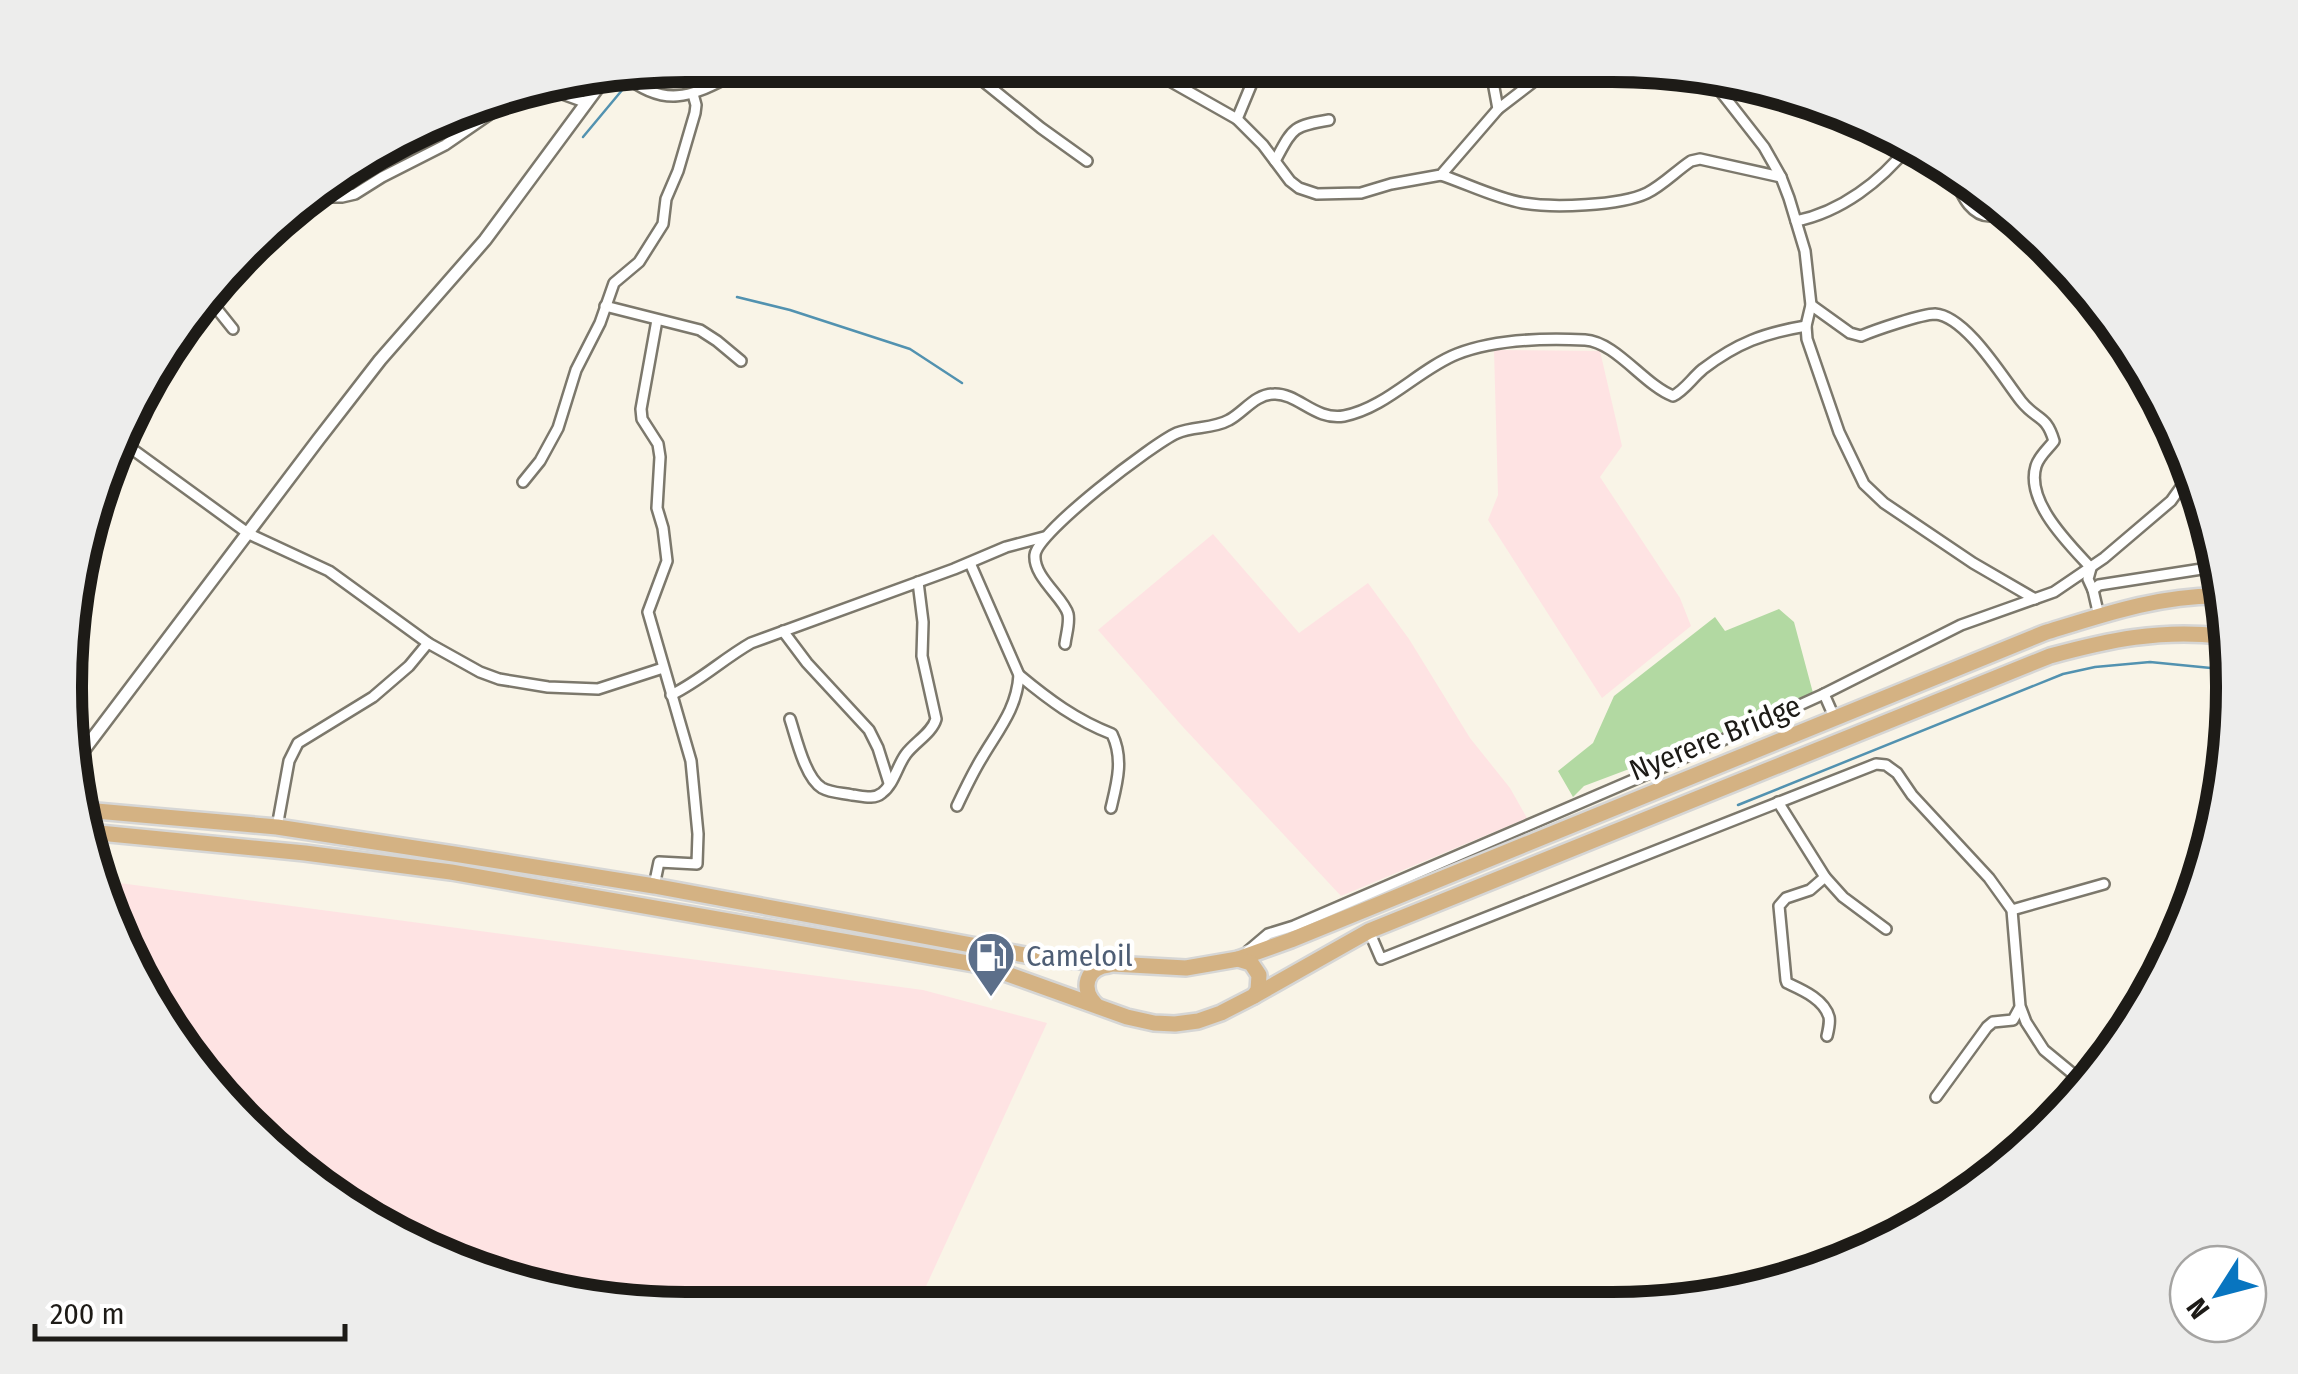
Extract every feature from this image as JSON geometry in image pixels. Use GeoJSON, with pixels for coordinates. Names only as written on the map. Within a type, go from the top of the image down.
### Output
{"type":"FeatureCollection","features":[{"type":"Feature","properties":{"kind":"main road","name":"Nyerere Bridge"},"geometry":{"type":"LineString","coordinates":[[95,811],[277,827],[654,886],[1036,957],[1186,968],[1238,959],[1291,940],[2044,634],[2137,604],[2208,596]]}},
{"type":"Feature","properties":{"kind":"main road","name":"Nyerere Bridge"},"geometry":{"type":"LineString","coordinates":[[101,833],[451,872],[985,966],[1104,1009],[1154,1023],[1175,1024],[1220,1014],[1370,931],[2050,656],[2141,635],[2186,632],[2213,635]]}},
{"type":"Feature","properties":{"kind":"main road"},"geometry":{"type":"LineString","coordinates":[[1238,959],[1250,963],[1259,975],[1258,990],[1248,1000]]}},
{"type":"Feature","properties":{"kind":"main road"},"geometry":{"type":"LineString","coordinates":[[1104,1009],[1090,998],[1086,986],[1095,968],[1112,964]]}},
{"type":"Feature","properties":{"kind":"street"},"geometry":{"type":"LineString","coordinates":[[641,85],[669,96],[694,94],[720,82]]}},
{"type":"Feature","properties":{"kind":"street"},"geometry":{"type":"LineString","coordinates":[[983,82],[1088,161]]}},
{"type":"Feature","properties":{"kind":"street"},"geometry":{"type":"LineString","coordinates":[[1172,82],[1237,119],[1298,188],[1317,194],[1361,194],[1441,175],[1509,199],[1538,204],[1601,204],[1645,194],[1700,158],[1781,177]]}},
{"type":"Feature","properties":{"kind":"street"},"geometry":{"type":"LineString","coordinates":[[1237,119],[1252,82]]}},
{"type":"Feature","properties":{"kind":"street"},"geometry":{"type":"LineString","coordinates":[[1493,82],[1498,109]]}},
{"type":"Feature","properties":{"kind":"street"},"geometry":{"type":"LineString","coordinates":[[1441,175],[1498,109],[1533,82]]}},
{"type":"Feature","properties":{"kind":"street"},"geometry":{"type":"LineString","coordinates":[[86,747],[370,373],[485,240],[597,90]]}},
{"type":"Feature","properties":{"kind":"street"},"geometry":{"type":"LineString","coordinates":[[1722,93],[1764,147],[1781,177],[1806,251],[1810,305],[1806,326],[1810,350],[1839,432],[1864,484],[1884,503],[1972,564],[2035,599]]}},
{"type":"Feature","properties":{"kind":"street"},"geometry":{"type":"LineString","coordinates":[[523,482],[558,428],[576,370],[614,284],[640,262],[663,224],[666,199],[695,113],[694,94]]}},
{"type":"Feature","properties":{"kind":"street"},"geometry":{"type":"LineString","coordinates":[[565,95],[588,104]]}},
{"type":"Feature","properties":{"kind":"street"},"geometry":{"type":"LineString","coordinates":[[332,197],[354,194],[445,145],[483,119]]}},
{"type":"Feature","properties":{"kind":"street"},"geometry":{"type":"LineString","coordinates":[[1275,161],[1294,129],[1329,120]]}},
{"type":"Feature","properties":{"kind":"street"},"geometry":{"type":"LineString","coordinates":[[1796,221],[1817,217],[1838,206],[1885,172],[1900,156]]}},
{"type":"Feature","properties":{"kind":"street"},"geometry":{"type":"LineString","coordinates":[[1962,195],[1977,214],[1990,216]]}},
{"type":"Feature","properties":{"kind":"street"},"geometry":{"type":"LineString","coordinates":[[1810,305],[1850,333],[1861,336],[1934,314],[1958,324],[2024,405],[2049,424],[2054,441],[2037,462],[2034,472],[2038,491],[2053,526],[2091,568]]}},
{"type":"Feature","properties":{"kind":"street"},"geometry":{"type":"LineString","coordinates":[[605,306],[700,330],[741,361]]}},
{"type":"Feature","properties":{"kind":"street"},"geometry":{"type":"LineString","coordinates":[[217,308],[233,329]]}},
{"type":"Feature","properties":{"kind":"street"},"geometry":{"type":"LineString","coordinates":[[654,886],[659,862],[697,864],[698,834],[691,762],[648,612],[666,561],[664,528],[657,508],[658,444],[642,419],[656,320]]}},
{"type":"Feature","properties":{"kind":"street"},"geometry":{"type":"LineString","coordinates":[[1065,644],[1069,617],[1066,608],[1046,583],[1035,556],[1076,506],[1180,431],[1223,423],[1252,401],[1278,393],[1325,416],[1344,416],[1389,396],[1457,354],[1524,341],[1590,340],[1673,396],[1730,349],[1758,336],[1806,326]]}},
{"type":"Feature","properties":{"kind":"street"},"geometry":{"type":"LineString","coordinates":[[132,450],[248,534],[329,571],[428,642],[480,672],[499,679],[598,689],[663,668]]}},
{"type":"Feature","properties":{"kind":"street"},"geometry":{"type":"LineString","coordinates":[[1238,959],[1268,934],[1644,776],[1961,626],[2054,592],[2091,568],[2171,501],[2181,487]]}},
{"type":"Feature","properties":{"kind":"street"},"geometry":{"type":"LineString","coordinates":[[671,695],[751,643],[1006,547],[1047,537]]}},
{"type":"Feature","properties":{"kind":"street"},"geometry":{"type":"LineString","coordinates":[[956,806],[1007,720],[1018,692],[1019,676],[970,562]]}},
{"type":"Feature","properties":{"kind":"street"},"geometry":{"type":"LineString","coordinates":[[2091,568],[2088,580],[2100,616]]}},
{"type":"Feature","properties":{"kind":"street"},"geometry":{"type":"LineString","coordinates":[[2093,590],[2098,585],[2204,569]]}},
{"type":"Feature","properties":{"kind":"street"},"geometry":{"type":"LineString","coordinates":[[790,719],[809,772],[818,785],[826,790],[877,797],[890,783],[905,755],[934,727],[936,720],[922,656],[918,582]]}},
{"type":"Feature","properties":{"kind":"street"},"geometry":{"type":"LineString","coordinates":[[783,632],[869,730],[890,783]]}},
{"type":"Feature","properties":{"kind":"street"},"geometry":{"type":"LineString","coordinates":[[277,827],[289,761],[298,743],[373,697],[409,666],[428,642]]}},
{"type":"Feature","properties":{"kind":"street"},"geometry":{"type":"LineString","coordinates":[[1019,676],[1056,706],[1087,725],[1112,734],[1119,772],[1111,808]]}},
{"type":"Feature","properties":{"kind":"street"},"geometry":{"type":"LineString","coordinates":[[1824,694],[1835,719]]}},
{"type":"Feature","properties":{"kind":"street"},"geometry":{"type":"LineString","coordinates":[[1370,931],[1381,959],[1876,764],[1886,765],[1989,878],[2012,910],[2020,1006],[2032,1035],[2074,1075]]}},
{"type":"Feature","properties":{"kind":"street"},"geometry":{"type":"LineString","coordinates":[[1778,802],[1825,877],[1843,898],[1886,929]]}},
{"type":"Feature","properties":{"kind":"street"},"geometry":{"type":"LineString","coordinates":[[1825,877],[1810,890],[1782,900],[1779,906],[1787,983],[1812,996],[1828,1014],[1827,1036]]}},
{"type":"Feature","properties":{"kind":"street"},"geometry":{"type":"LineString","coordinates":[[2012,910],[2104,884]]}},
{"type":"Feature","properties":{"kind":"street"},"geometry":{"type":"LineString","coordinates":[[1936,1098],[1987,1027],[1993,1022],[2014,1020],[2020,1006]]}},
{"type":"Feature","properties":{"kind":"shaded area"},"geometry":{"type":"Polygon","coordinates":[[[1494,350],[1600,351],[1622,446],[1600,477],[1680,598],[1691,626],[1602,698],[1488,520],[1498,495],[1494,350]]]}},
{"type":"Feature","properties":{"kind":"shaded area"},"geometry":{"type":"Polygon","coordinates":[[[1213,534],[1299,633],[1368,583],[1527,818],[1341,896],[1098,630],[1213,534]]]}},
{"type":"Feature","properties":{"kind":"shaded area"},"geometry":{"type":"Polygon","coordinates":[[[116,882],[923,990],[1047,1023],[923,1292],[687,1292],[608,1286],[531,1271],[456,1245],[385,1211],[319,1167],[233,1086],[184,1023],[145,954],[116,882]]]}},
{"type":"Feature","properties":{"kind":"green space"},"geometry":{"type":"Polygon","coordinates":[[[1779,609],[1794,622],[1813,693],[1802,704],[1584,786],[1573,797],[1558,771],[1593,743],[1614,696],[1715,617],[1725,631],[1779,609]]]}},
{"type":"Feature","properties":{"kind":"waterway"},"geometry":{"type":"LineString","coordinates":[[583,137],[625,86]]}},
{"type":"Feature","properties":{"kind":"waterway"},"geometry":{"type":"LineString","coordinates":[[737,297],[910,349],[962,383]]}},
{"type":"Feature","properties":{"kind":"waterway"},"geometry":{"type":"LineString","coordinates":[[1738,805],[2063,674],[2150,662],[2215,668]]}},
{"type":"Feature","properties":{"kind":"place","name":"Cameloil"},"geometry":{"type":"Point","coordinates":[991,998]}}]}
